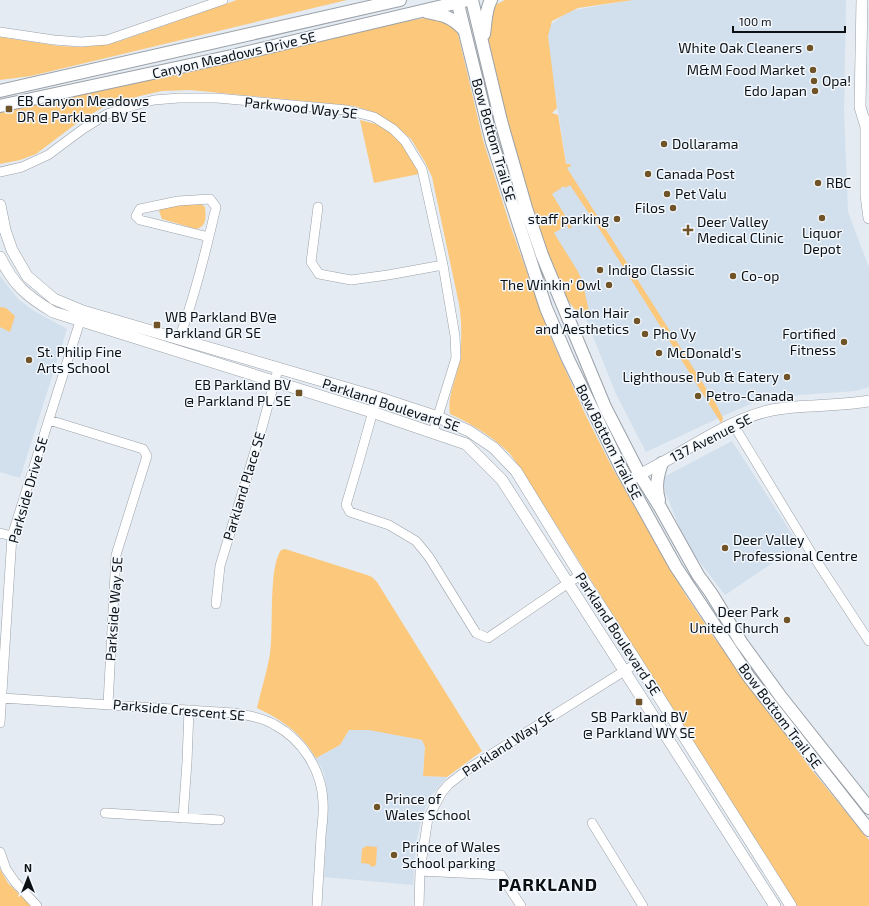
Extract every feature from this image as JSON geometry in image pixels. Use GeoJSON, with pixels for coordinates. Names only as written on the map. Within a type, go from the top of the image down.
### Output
{"type":"FeatureCollection","features":[{"type":"Feature","properties":{"kind":"main road"},"geometry":{"type":"LineString","coordinates":[[372,6],[386,0]]}},
{"type":"Feature","properties":{"kind":"main road","name":"Canyon Meadows Drive SE"},"geometry":{"type":"LineString","coordinates":[[0,91],[400,0]]}},
{"type":"Feature","properties":{"kind":"main road","name":"Bow Bottom Trail SE"},"geometry":{"type":"LineString","coordinates":[[472,0],[513,164],[542,255],[605,407],[640,474],[698,575],[711,593],[741,642],[780,697],[869,808]]}},
{"type":"Feature","properties":{"kind":"main road"},"geometry":{"type":"LineString","coordinates":[[482,43],[485,16],[491,0]]}},
{"type":"Feature","properties":{"kind":"main road","name":"Canyon Meadows Drive SE"},"geometry":{"type":"LineString","coordinates":[[0,106],[219,58],[424,11],[460,1]]}},
{"type":"Feature","properties":{"kind":"main road","name":"Bow Bottom Trail SE"},"geometry":{"type":"LineString","coordinates":[[460,1],[464,30],[492,142],[546,308],[572,366],[628,481],[676,567],[749,677],[869,830]]}},
{"type":"Feature","properties":{"kind":"main road"},"geometry":{"type":"LineString","coordinates":[[424,11],[446,16],[457,22],[464,30]]}},
{"type":"Feature","properties":{"kind":"main road"},"geometry":{"type":"LineString","coordinates":[[0,85],[34,84]]}},
{"type":"Feature","properties":{"kind":"main road"},"geometry":{"type":"LineString","coordinates":[[660,507],[656,487],[657,477],[662,463]]}},
{"type":"Feature","properties":{"kind":"street"},"geometry":{"type":"LineString","coordinates":[[0,32],[54,40],[81,42],[107,40],[223,0]]}},
{"type":"Feature","properties":{"kind":"street"},"geometry":{"type":"LineString","coordinates":[[862,0],[860,107],[868,123],[866,195],[869,218]]}},
{"type":"Feature","properties":{"kind":"street","name":"Parkwood Way SE"},"geometry":{"type":"LineString","coordinates":[[0,172],[22,167],[48,155],[82,129],[107,114],[154,100],[179,98],[217,98],[347,110],[374,117],[393,129],[405,141],[415,155],[424,177],[443,265],[455,336],[456,358],[433,432]]}},
{"type":"Feature","properties":{"kind":"street"},"geometry":{"type":"LineString","coordinates":[[179,339],[203,264],[216,207],[210,199],[178,201],[140,209],[136,216],[140,220],[209,237]]}},
{"type":"Feature","properties":{"kind":"street","name":"Parkland Boulevard SE"},"geometry":{"type":"LineString","coordinates":[[0,204],[5,230],[12,250],[27,276],[54,299],[81,316],[274,382],[372,412],[466,444],[502,480],[775,906]]}},
{"type":"Feature","properties":{"kind":"street"},"geometry":{"type":"LineString","coordinates":[[318,207],[311,262],[319,274],[351,280],[443,265]]}},
{"type":"Feature","properties":{"kind":"street","name":"Parkland Boulevard SE"},"geometry":{"type":"LineString","coordinates":[[0,257],[11,278],[31,298],[54,312],[81,316],[179,339],[377,397],[438,417],[469,431],[494,448],[516,471],[580,575],[791,906]]}},
{"type":"Feature","properties":{"kind":"street"},"geometry":{"type":"LineString","coordinates":[[31,298],[40,288]]}},
{"type":"Feature","properties":{"kind":"street","name":"Parkside Drive SE"},"geometry":{"type":"LineString","coordinates":[[0,723],[12,536],[81,316]]}},
{"type":"Feature","properties":{"kind":"street","name":"Parkland Place SE"},"geometry":{"type":"LineString","coordinates":[[216,604],[220,566],[261,431],[278,369]]}},
{"type":"Feature","properties":{"kind":"street"},"geometry":{"type":"LineString","coordinates":[[377,397],[360,461],[346,505],[350,512],[389,525],[416,542],[429,557],[476,633],[488,638],[580,575]]}},
{"type":"Feature","properties":{"kind":"street","name":"137 Avenue SE"},"geometry":{"type":"LineString","coordinates":[[628,481],[733,424],[771,410],[869,401]]}},
{"type":"Feature","properties":{"kind":"street","name":"Parkside Way SE"},"geometry":{"type":"LineString","coordinates":[[49,420],[143,449],[147,456],[116,555],[108,704]]}},
{"type":"Feature","properties":{"kind":"street"},"geometry":{"type":"LineString","coordinates":[[733,424],[812,554],[869,641]]}},
{"type":"Feature","properties":{"kind":"street"},"geometry":{"type":"LineString","coordinates":[[0,532],[12,536]]}},
{"type":"Feature","properties":{"kind":"street","name":"Parkland Way SE"},"geometry":{"type":"LineString","coordinates":[[419,906],[420,871],[428,818],[442,792],[449,784],[476,763],[637,663]]}},
{"type":"Feature","properties":{"kind":"street","name":"Parkside Crescent SE"},"geometry":{"type":"LineString","coordinates":[[2,698],[234,713],[254,716],[275,725],[288,734],[312,760],[319,778],[323,802],[317,906]]}},
{"type":"Feature","properties":{"kind":"street"},"geometry":{"type":"LineString","coordinates":[[183,818],[189,710]]}},
{"type":"Feature","properties":{"kind":"street"},"geometry":{"type":"LineString","coordinates":[[105,813],[220,820]]}},
{"type":"Feature","properties":{"kind":"street"},"geometry":{"type":"LineString","coordinates":[[592,822],[640,905]]}},
{"type":"Feature","properties":{"kind":"street"},"geometry":{"type":"LineString","coordinates":[[0,852],[6,869],[37,906]]}},
{"type":"Feature","properties":{"kind":"street"},"geometry":{"type":"LineString","coordinates":[[420,871],[501,875],[522,906]]}},
{"type":"Feature","properties":{"kind":"shaded area"},"geometry":{"type":"Polygon","coordinates":[[[237,0],[347,0],[31,76],[0,80],[0,37],[59,46],[81,47],[100,45],[120,41],[237,0]]]}},
{"type":"Feature","properties":{"kind":"shaded area"},"geometry":{"type":"Polygon","coordinates":[[[505,0],[633,0],[578,8],[552,21],[548,36],[557,108],[552,113],[558,115],[566,164],[570,164],[571,166],[567,168],[716,404],[723,418],[721,423],[600,230],[570,185],[565,188],[564,186],[552,194],[572,227],[569,229],[567,225],[554,233],[582,280],[590,316],[583,316],[577,312],[562,293],[533,213],[513,147],[490,55],[486,28],[495,5],[505,0]]]}},
{"type":"Feature","properties":{"kind":"shaded area"},"geometry":{"type":"Polygon","coordinates":[[[632,0],[846,0],[844,111],[848,212],[869,268],[869,387],[855,391],[800,395],[755,402],[646,452],[616,394],[584,314],[532,199],[568,175],[545,29],[569,11],[632,0]]]}},
{"type":"Feature","properties":{"kind":"shaded area"},"geometry":{"type":"Polygon","coordinates":[[[434,18],[453,25],[458,34],[483,140],[509,222],[548,331],[586,416],[613,469],[685,594],[713,636],[811,769],[869,840],[869,906],[796,906],[521,469],[508,452],[487,434],[450,414],[449,407],[452,388],[458,370],[461,348],[459,304],[432,177],[411,139],[392,123],[373,112],[354,106],[190,90],[162,91],[102,108],[81,120],[36,154],[20,160],[0,164],[0,112],[395,23],[434,18]]]}},
{"type":"Feature","properties":{"kind":"shaded area"},"geometry":{"type":"Polygon","coordinates":[[[360,120],[376,124],[392,134],[401,142],[414,159],[419,174],[374,183],[360,120]]]}},
{"type":"Feature","properties":{"kind":"shaded area"},"geometry":{"type":"Polygon","coordinates":[[[198,202],[205,207],[205,221],[200,228],[196,229],[162,219],[159,211],[162,208],[198,202]]]}},
{"type":"Feature","properties":{"kind":"shaded area","name":"St. Philip Fine Arts School"},"geometry":{"type":"Polygon","coordinates":[[[0,276],[18,299],[34,311],[67,329],[20,478],[0,472],[0,276]]]}},
{"type":"Feature","properties":{"kind":"shaded area"},"geometry":{"type":"Polygon","coordinates":[[[0,307],[6,308],[15,316],[10,332],[0,327],[0,307]]]}},
{"type":"Feature","properties":{"kind":"shaded area"},"geometry":{"type":"Polygon","coordinates":[[[732,441],[799,545],[725,595],[686,544],[665,491],[664,477],[732,441]]]}},
{"type":"Feature","properties":{"kind":"shaded area"},"geometry":{"type":"Polygon","coordinates":[[[285,549],[367,575],[372,577],[377,582],[482,751],[447,777],[423,776],[425,747],[422,740],[369,730],[349,730],[340,745],[316,758],[304,741],[291,728],[257,708],[270,654],[274,571],[281,550],[285,549]]]}},
{"type":"Feature","properties":{"kind":"shaded area","name":"Prince of Wales School"},"geometry":{"type":"Polygon","coordinates":[[[349,730],[372,730],[422,740],[425,747],[423,776],[447,777],[432,795],[424,811],[416,843],[413,885],[324,877],[328,804],[324,773],[316,758],[340,745],[349,730]]]}},
{"type":"Feature","properties":{"kind":"shaded area"},"geometry":{"type":"Polygon","coordinates":[[[366,846],[377,847],[376,865],[372,867],[369,864],[361,863],[362,849],[366,846]]]}},
{"type":"Feature","properties":{"kind":"shaded area"},"geometry":{"type":"Polygon","coordinates":[[[0,869],[8,883],[31,906],[0,906],[0,869]]]}},
{"type":"Feature","properties":{"kind":"place","name":"White Oak Cleaners"},"geometry":{"type":"Point","coordinates":[810,48]}},
{"type":"Feature","properties":{"kind":"place","name":"M&M Food Market"},"geometry":{"type":"Point","coordinates":[813,70]}},
{"type":"Feature","properties":{"kind":"place","name":"Opa!"},"geometry":{"type":"Point","coordinates":[814,81]}},
{"type":"Feature","properties":{"kind":"place","name":"Edo Japan"},"geometry":{"type":"Point","coordinates":[815,91]}},
{"type":"Feature","properties":{"kind":"place","name":"EB Canyon Meadows DR @ Parkland BV SE"},"geometry":{"type":"Point","coordinates":[9,109]}},
{"type":"Feature","properties":{"kind":"place","name":"Dollarama"},"geometry":{"type":"Point","coordinates":[664,144]}},
{"type":"Feature","properties":{"kind":"place","name":"Canada Post"},"geometry":{"type":"Point","coordinates":[648,174]}},
{"type":"Feature","properties":{"kind":"place","name":"RBC"},"geometry":{"type":"Point","coordinates":[818,183]}},
{"type":"Feature","properties":{"kind":"place","name":"Pet Valu"},"geometry":{"type":"Point","coordinates":[667,194]}},
{"type":"Feature","properties":{"kind":"place","name":"Filos"},"geometry":{"type":"Point","coordinates":[673,208]}},
{"type":"Feature","properties":{"kind":"place","name":"Liquor Depot"},"geometry":{"type":"Point","coordinates":[822,218]}},
{"type":"Feature","properties":{"kind":"place","name":"staff parking"},"geometry":{"type":"Point","coordinates":[617,219]}},
{"type":"Feature","properties":{"kind":"place","name":"Deer Valley Medical Clinic"},"geometry":{"type":"Point","coordinates":[688,230]}},
{"type":"Feature","properties":{"kind":"place","name":"Indigo Classic"},"geometry":{"type":"Point","coordinates":[600,270]}},
{"type":"Feature","properties":{"kind":"place","name":"Co-op"},"geometry":{"type":"Point","coordinates":[733,276]}},
{"type":"Feature","properties":{"kind":"place","name":"The Winkin' Owl"},"geometry":{"type":"Point","coordinates":[609,285]}},
{"type":"Feature","properties":{"kind":"place","name":"Salon Hair and Aesthetics"},"geometry":{"type":"Point","coordinates":[637,321]}},
{"type":"Feature","properties":{"kind":"place","name":"WB Parkland BV@ Parkland GR SE"},"geometry":{"type":"Point","coordinates":[157,325]}},
{"type":"Feature","properties":{"kind":"place","name":"Pho Vy"},"geometry":{"type":"Point","coordinates":[645,334]}},
{"type":"Feature","properties":{"kind":"place","name":"Fortified Fitness"},"geometry":{"type":"Point","coordinates":[844,342]}},
{"type":"Feature","properties":{"kind":"place","name":"McDonald's"},"geometry":{"type":"Point","coordinates":[659,353]}},
{"type":"Feature","properties":{"kind":"place","name":"St. Philip Fine Arts School"},"geometry":{"type":"Point","coordinates":[29,360]}},
{"type":"Feature","properties":{"kind":"place","name":"Lighthouse Pub & Eatery"},"geometry":{"type":"Point","coordinates":[787,377]}},
{"type":"Feature","properties":{"kind":"place","name":"EB Parkland BV @ Parkland PL SE"},"geometry":{"type":"Point","coordinates":[299,393]}},
{"type":"Feature","properties":{"kind":"place","name":"Petro-Canada"},"geometry":{"type":"Point","coordinates":[698,396]}},
{"type":"Feature","properties":{"kind":"place","name":"Deer Valley Professional Centre"},"geometry":{"type":"Point","coordinates":[725,548]}},
{"type":"Feature","properties":{"kind":"place","name":"Deer Park United Church"},"geometry":{"type":"Point","coordinates":[787,620]}},
{"type":"Feature","properties":{"kind":"place","name":"SB Parkland BV @ Parkland WY SE"},"geometry":{"type":"Point","coordinates":[639,702]}},
{"type":"Feature","properties":{"kind":"place","name":"Prince of Wales School"},"geometry":{"type":"Point","coordinates":[377,807]}},
{"type":"Feature","properties":{"kind":"place","name":"Prince of Wales School parking"},"geometry":{"type":"Point","coordinates":[394,855]}},
{"type":"Feature","properties":{"kind":"district","name":"PARKLAND"},"geometry":{"type":"Point","coordinates":[548,885]}}]}
